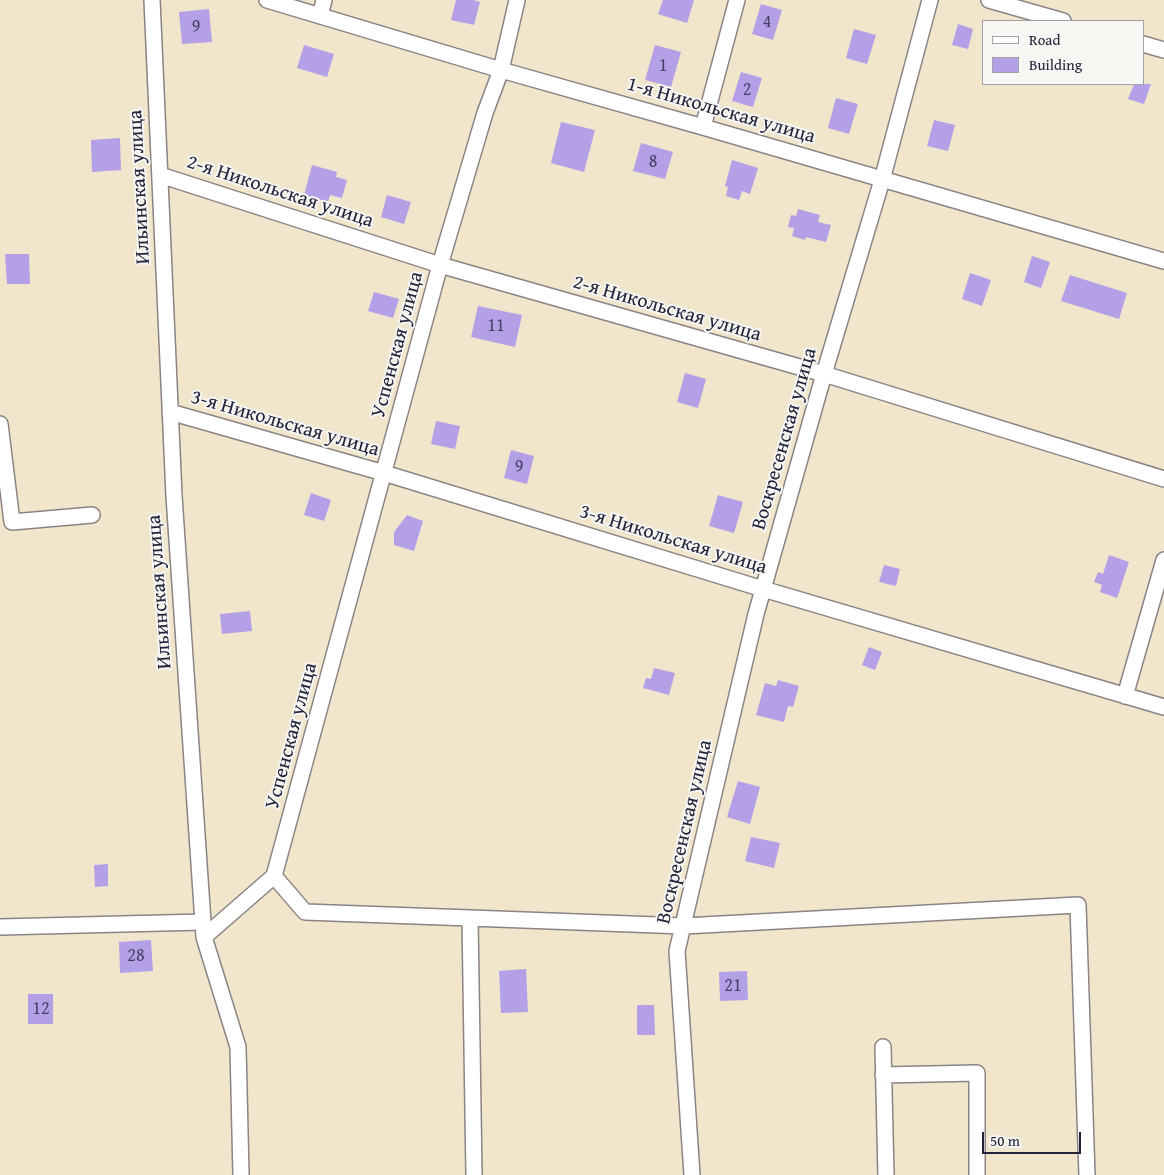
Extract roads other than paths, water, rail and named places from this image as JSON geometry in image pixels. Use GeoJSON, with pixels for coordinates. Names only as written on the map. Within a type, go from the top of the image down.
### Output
{"type":"FeatureCollection","features":[{"type":"Feature","properties":{"kind":"street","name":"Ильинская улица"},"geometry":{"type":"LineString","coordinates":[[152,0],[174,506],[203,930],[238,1047],[241,1175]]}},
{"type":"Feature","properties":{"kind":"street","name":"1-я Никольская улица"},"geometry":{"type":"LineString","coordinates":[[267,0],[501,70],[1164,261]]}},
{"type":"Feature","properties":{"kind":"street"},"geometry":{"type":"LineString","coordinates":[[320,16],[324,0]]}},
{"type":"Feature","properties":{"kind":"street","name":"Успенская улица"},"geometry":{"type":"LineString","coordinates":[[274,876],[440,265],[484,113],[501,70],[517,0]]}},
{"type":"Feature","properties":{"kind":"street"},"geometry":{"type":"LineString","coordinates":[[703,127],[737,0]]}},
{"type":"Feature","properties":{"kind":"street","name":"Воскресенская улица"},"geometry":{"type":"LineString","coordinates":[[692,1175],[677,951],[763,589],[882,180],[930,0]]}},
{"type":"Feature","properties":{"kind":"street"},"geometry":{"type":"LineString","coordinates":[[989,0],[1059,20]]}},
{"type":"Feature","properties":{"kind":"street"},"geometry":{"type":"LineString","coordinates":[[1144,44],[1164,50]]}},
{"type":"Feature","properties":{"kind":"street","name":"2-я Никольская улица"},"geometry":{"type":"LineString","coordinates":[[160,174],[440,265],[824,374],[1164,479]]}},
{"type":"Feature","properties":{"kind":"street","name":"3-я Никольская улица"},"geometry":{"type":"LineString","coordinates":[[170,412],[384,473],[763,589],[1164,707]]}},
{"type":"Feature","properties":{"kind":"street"},"geometry":{"type":"LineString","coordinates":[[0,424],[12,522],[92,515]]}},
{"type":"Feature","properties":{"kind":"street"},"geometry":{"type":"LineString","coordinates":[[1125,696],[1164,560]]}},
{"type":"Feature","properties":{"kind":"street"},"geometry":{"type":"LineString","coordinates":[[0,927],[203,930],[274,876],[304,912],[684,926],[1078,905],[1087,1175]]}},
{"type":"Feature","properties":{"kind":"street"},"geometry":{"type":"LineString","coordinates":[[470,918],[474,1175]]}},
{"type":"Feature","properties":{"kind":"street"},"geometry":{"type":"LineString","coordinates":[[882,1047],[886,1175]]}},
{"type":"Feature","properties":{"kind":"street"},"geometry":{"type":"LineString","coordinates":[[883,1075],[977,1073],[977,1175]]}}]}
